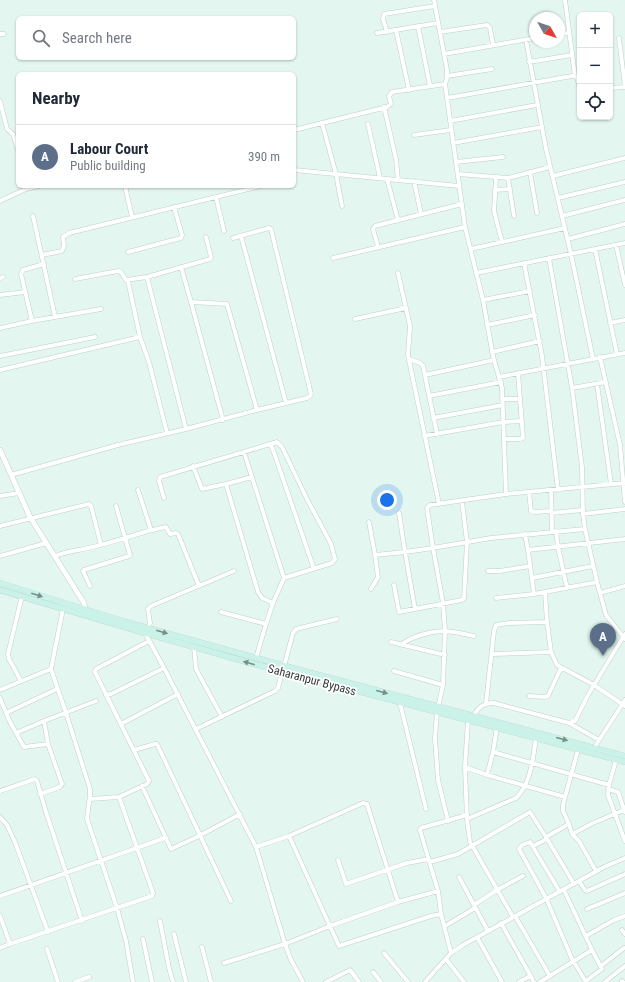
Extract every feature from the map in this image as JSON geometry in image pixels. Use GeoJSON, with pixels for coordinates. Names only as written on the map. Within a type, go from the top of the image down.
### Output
{"type":"FeatureCollection","features":[{"type":"Feature","properties":{"kind":"main road"},"geometry":{"type":"LineString","coordinates":[[0,583],[85,612]]}},
{"type":"Feature","properties":{"kind":"main road","name":"Saharanpur Bypass"},"geometry":{"type":"LineString","coordinates":[[0,590],[63,609],[85,612],[146,630],[194,647],[283,669],[400,703],[438,709],[578,750],[625,762]]}},
{"type":"Feature","properties":{"kind":"main road"},"geometry":{"type":"LineString","coordinates":[[146,630],[256,658],[268,665]]}},
{"type":"Feature","properties":{"kind":"main road"},"geometry":{"type":"LineString","coordinates":[[283,669],[438,709]]}},
{"type":"Feature","properties":{"kind":"main road"},"geometry":{"type":"LineString","coordinates":[[470,718],[625,756]]}},
{"type":"Feature","properties":{"kind":"street"},"geometry":{"type":"LineString","coordinates":[[434,0],[444,54],[447,76],[445,84],[446,98],[465,227],[471,249],[492,352],[501,382],[506,494]]}},
{"type":"Feature","properties":{"kind":"street"},"geometry":{"type":"LineString","coordinates":[[565,0],[575,76],[577,77],[579,84]]}},
{"type":"Feature","properties":{"kind":"street"},"geometry":{"type":"LineString","coordinates":[[387,32],[383,19],[384,14],[435,6]]}},
{"type":"Feature","properties":{"kind":"street"},"geometry":{"type":"LineString","coordinates":[[377,33],[438,23]]}},
{"type":"Feature","properties":{"kind":"street"},"geometry":{"type":"LineString","coordinates":[[440,32],[487,25],[490,28],[493,45]]}},
{"type":"Feature","properties":{"kind":"street"},"geometry":{"type":"LineString","coordinates":[[418,26],[430,86]]}},
{"type":"Feature","properties":{"kind":"street"},"geometry":{"type":"LineString","coordinates":[[396,30],[409,90]]}},
{"type":"Feature","properties":{"kind":"street"},"geometry":{"type":"LineString","coordinates":[[565,33],[570,32]]}},
{"type":"Feature","properties":{"kind":"street"},"geometry":{"type":"LineString","coordinates":[[613,88],[625,87],[623,59],[618,38]]}},
{"type":"Feature","properties":{"kind":"street"},"geometry":{"type":"LineString","coordinates":[[444,54],[529,39]]}},
{"type":"Feature","properties":{"kind":"street"},"geometry":{"type":"LineString","coordinates":[[526,40],[537,105],[550,167],[568,238],[592,359]]}},
{"type":"Feature","properties":{"kind":"street"},"geometry":{"type":"LineString","coordinates":[[529,62],[572,55]]}},
{"type":"Feature","properties":{"kind":"street"},"geometry":{"type":"LineString","coordinates":[[447,76],[492,69]]}},
{"type":"Feature","properties":{"kind":"street"},"geometry":{"type":"LineString","coordinates":[[446,98],[575,76]]}},
{"type":"Feature","properties":{"kind":"street"},"geometry":{"type":"LineString","coordinates":[[296,130],[384,107],[391,104],[389,96],[390,93],[445,84]]}},
{"type":"Feature","properties":{"kind":"street"},"geometry":{"type":"LineString","coordinates":[[0,101],[1,112],[7,129],[13,134],[16,144]]}},
{"type":"Feature","properties":{"kind":"street"},"geometry":{"type":"LineString","coordinates":[[450,121],[537,105]]}},
{"type":"Feature","properties":{"kind":"street"},"geometry":{"type":"LineString","coordinates":[[384,107],[396,159],[398,180]]}},
{"type":"Feature","properties":{"kind":"street"},"geometry":{"type":"LineString","coordinates":[[322,123],[336,174],[342,206]]}},
{"type":"Feature","properties":{"kind":"street"},"geometry":{"type":"LineString","coordinates":[[368,124],[380,178]]}},
{"type":"Feature","properties":{"kind":"street"},"geometry":{"type":"LineString","coordinates":[[453,143],[542,127]]}},
{"type":"Feature","properties":{"kind":"street"},"geometry":{"type":"LineString","coordinates":[[414,135],[451,130]]}},
{"type":"Feature","properties":{"kind":"street"},"geometry":{"type":"LineString","coordinates":[[456,162],[504,156]]}},
{"type":"Feature","properties":{"kind":"street"},"geometry":{"type":"LineString","coordinates":[[553,176],[625,158]]}},
{"type":"Feature","properties":{"kind":"street"},"geometry":{"type":"LineString","coordinates":[[458,174],[508,178],[550,167]]}},
{"type":"Feature","properties":{"kind":"street"},"geometry":{"type":"LineString","coordinates":[[296,170],[459,186]]}},
{"type":"Feature","properties":{"kind":"street"},"geometry":{"type":"LineString","coordinates":[[530,172],[537,213]]}},
{"type":"Feature","properties":{"kind":"street"},"geometry":{"type":"LineString","coordinates":[[496,178],[494,211],[502,242]]}},
{"type":"Feature","properties":{"kind":"street"},"geometry":{"type":"LineString","coordinates":[[508,178],[514,216]]}},
{"type":"Feature","properties":{"kind":"street"},"geometry":{"type":"LineString","coordinates":[[387,179],[398,220]]}},
{"type":"Feature","properties":{"kind":"street"},"geometry":{"type":"LineString","coordinates":[[414,181],[421,214]]}},
{"type":"Feature","properties":{"kind":"street"},"geometry":{"type":"LineString","coordinates":[[558,198],[625,182]]}},
{"type":"Feature","properties":{"kind":"street"},"geometry":{"type":"LineString","coordinates":[[0,201],[30,188]]}},
{"type":"Feature","properties":{"kind":"street"},"geometry":{"type":"LineString","coordinates":[[125,188],[132,217]]}},
{"type":"Feature","properties":{"kind":"street"},"geometry":{"type":"LineString","coordinates":[[42,255],[62,251],[64,246],[63,237],[67,233],[253,188]]}},
{"type":"Feature","properties":{"kind":"street"},"geometry":{"type":"LineString","coordinates":[[495,190],[510,189]]}},
{"type":"Feature","properties":{"kind":"street"},"geometry":{"type":"LineString","coordinates":[[216,197],[224,231]]}},
{"type":"Feature","properties":{"kind":"street"},"geometry":{"type":"LineString","coordinates":[[562,216],[625,200]]}},
{"type":"Feature","properties":{"kind":"street"},"geometry":{"type":"LineString","coordinates":[[378,247],[374,227],[462,204]]}},
{"type":"Feature","properties":{"kind":"street"},"geometry":{"type":"LineString","coordinates":[[128,252],[181,238],[182,236],[174,207]]}},
{"type":"Feature","properties":{"kind":"street"},"geometry":{"type":"LineString","coordinates":[[33,216],[55,317]]}},
{"type":"Feature","properties":{"kind":"street"},"geometry":{"type":"LineString","coordinates":[[568,238],[625,224]]}},
{"type":"Feature","properties":{"kind":"street"},"geometry":{"type":"LineString","coordinates":[[333,258],[465,227]]}},
{"type":"Feature","properties":{"kind":"street"},"geometry":{"type":"LineString","coordinates":[[11,475],[118,445],[223,420],[310,396],[311,394],[271,232],[269,228],[233,238]]}},
{"type":"Feature","properties":{"kind":"street"},"geometry":{"type":"LineString","coordinates":[[471,249],[565,228]]}},
{"type":"Feature","properties":{"kind":"street"},"geometry":{"type":"LineString","coordinates":[[241,236],[286,403]]}},
{"type":"Feature","properties":{"kind":"street"},"geometry":{"type":"LineString","coordinates":[[128,281],[210,259],[211,257],[206,237]]}},
{"type":"Feature","properties":{"kind":"street"},"geometry":{"type":"LineString","coordinates":[[476,273],[625,243]]}},
{"type":"Feature","properties":{"kind":"street"},"geometry":{"type":"LineString","coordinates":[[616,245],[625,285]]}},
{"type":"Feature","properties":{"kind":"street"},"geometry":{"type":"LineString","coordinates":[[595,249],[617,354]]}},
{"type":"Feature","properties":{"kind":"street"},"geometry":{"type":"LineString","coordinates":[[549,258],[572,388],[582,467],[583,512],[592,566],[606,615],[624,637],[594,685],[575,721],[569,723]]}},
{"type":"Feature","properties":{"kind":"street"},"geometry":{"type":"LineString","coordinates":[[524,263],[540,341],[558,490]]}},
{"type":"Feature","properties":{"kind":"street"},"geometry":{"type":"LineString","coordinates":[[32,321],[21,277],[22,271],[44,264]]}},
{"type":"Feature","properties":{"kind":"street"},"geometry":{"type":"LineString","coordinates":[[181,267],[223,420]]}},
{"type":"Feature","properties":{"kind":"street"},"geometry":{"type":"LineString","coordinates":[[75,279],[119,270],[125,280],[128,281],[140,337],[149,362],[168,433]]}},
{"type":"Feature","properties":{"kind":"street"},"geometry":{"type":"LineString","coordinates":[[398,273],[411,331],[408,351],[409,360],[438,504]]}},
{"type":"Feature","properties":{"kind":"street"},"geometry":{"type":"LineString","coordinates":[[147,277],[186,429]]}},
{"type":"Feature","properties":{"kind":"street"},"geometry":{"type":"LineString","coordinates":[[482,300],[530,291]]}},
{"type":"Feature","properties":{"kind":"street"},"geometry":{"type":"LineString","coordinates":[[0,295],[25,292]]}},
{"type":"Feature","properties":{"kind":"street"},"geometry":{"type":"LineString","coordinates":[[191,302],[227,304],[257,410]]}},
{"type":"Feature","properties":{"kind":"street"},"geometry":{"type":"LineString","coordinates":[[355,319],[406,308]]}},
{"type":"Feature","properties":{"kind":"street"},"geometry":{"type":"LineString","coordinates":[[0,328],[101,309]]}},
{"type":"Feature","properties":{"kind":"street"},"geometry":{"type":"LineString","coordinates":[[487,325],[534,315]]}},
{"type":"Feature","properties":{"kind":"street"},"geometry":{"type":"LineString","coordinates":[[610,323],[625,320]]}},
{"type":"Feature","properties":{"kind":"street"},"geometry":{"type":"LineString","coordinates":[[0,356],[95,337]]}},
{"type":"Feature","properties":{"kind":"street"},"geometry":{"type":"LineString","coordinates":[[0,370],[140,337]]}},
{"type":"Feature","properties":{"kind":"street"},"geometry":{"type":"LineString","coordinates":[[492,352],[540,341]]}},
{"type":"Feature","properties":{"kind":"street"},"geometry":{"type":"LineString","coordinates":[[499,376],[625,353]]}},
{"type":"Feature","properties":{"kind":"street"},"geometry":{"type":"LineString","coordinates":[[600,357],[619,441],[625,502]]}},
{"type":"Feature","properties":{"kind":"street"},"geometry":{"type":"LineString","coordinates":[[409,360],[422,365],[437,434]]}},
{"type":"Feature","properties":{"kind":"street"},"geometry":{"type":"LineString","coordinates":[[425,375],[494,360]]}},
{"type":"Feature","properties":{"kind":"street"},"geometry":{"type":"LineString","coordinates":[[504,439],[523,438],[518,373]]}},
{"type":"Feature","properties":{"kind":"street"},"geometry":{"type":"LineString","coordinates":[[429,396],[501,382]]}},
{"type":"Feature","properties":{"kind":"street"},"geometry":{"type":"LineString","coordinates":[[572,388],[606,382]]}},
{"type":"Feature","properties":{"kind":"street"},"geometry":{"type":"LineString","coordinates":[[597,384],[611,484]]}},
{"type":"Feature","properties":{"kind":"street"},"geometry":{"type":"LineString","coordinates":[[502,400],[520,399]]}},
{"type":"Feature","properties":{"kind":"street"},"geometry":{"type":"LineString","coordinates":[[433,418],[503,406]]}},
{"type":"Feature","properties":{"kind":"street"},"geometry":{"type":"LineString","coordinates":[[424,436],[503,422],[522,421]]}},
{"type":"Feature","properties":{"kind":"street"},"geometry":{"type":"LineString","coordinates":[[164,498],[158,481],[160,477],[193,466],[278,443],[282,447],[331,544],[335,559],[334,562],[284,578]]}},
{"type":"Feature","properties":{"kind":"street"},"geometry":{"type":"LineString","coordinates":[[272,444],[314,569]]}},
{"type":"Feature","properties":{"kind":"street"},"geometry":{"type":"LineString","coordinates":[[0,450],[30,518],[84,604],[85,612]]}},
{"type":"Feature","properties":{"kind":"street"},"geometry":{"type":"LineString","coordinates":[[244,452],[284,578],[273,604],[256,658]]}},
{"type":"Feature","properties":{"kind":"street"},"geometry":{"type":"LineString","coordinates":[[193,466],[202,489],[252,477]]}},
{"type":"Feature","properties":{"kind":"street"},"geometry":{"type":"LineString","coordinates":[[448,821],[438,780],[435,738],[438,709],[443,684],[445,631],[443,603],[427,508],[430,505],[506,494],[624,483]]}},
{"type":"Feature","properties":{"kind":"street"},"geometry":{"type":"LineString","coordinates":[[226,484],[258,592],[262,598],[273,604]]}},
{"type":"Feature","properties":{"kind":"street"},"geometry":{"type":"LineString","coordinates":[[138,490],[151,530]]}},
{"type":"Feature","properties":{"kind":"street"},"geometry":{"type":"LineString","coordinates":[[551,490],[551,512],[554,531],[567,588]]}},
{"type":"Feature","properties":{"kind":"street"},"geometry":{"type":"LineString","coordinates":[[0,496],[19,492]]}},
{"type":"Feature","properties":{"kind":"street"},"geometry":{"type":"LineString","coordinates":[[529,492],[531,511],[583,512],[625,509]]}},
{"type":"Feature","properties":{"kind":"street"},"geometry":{"type":"LineString","coordinates":[[394,585],[398,611],[461,601],[464,599],[467,542],[462,501]]}},
{"type":"Feature","properties":{"kind":"street"},"geometry":{"type":"LineString","coordinates":[[0,526],[89,504],[91,506],[101,545]]}},
{"type":"Feature","properties":{"kind":"street"},"geometry":{"type":"LineString","coordinates":[[90,586],[84,570],[129,556],[116,506]]}},
{"type":"Feature","properties":{"kind":"street"},"geometry":{"type":"LineString","coordinates":[[398,513],[415,609]]}},
{"type":"Feature","properties":{"kind":"street"},"geometry":{"type":"LineString","coordinates":[[369,522],[376,555],[378,577],[371,589]]}},
{"type":"Feature","properties":{"kind":"street"},"geometry":{"type":"LineString","coordinates":[[55,556],[166,527],[170,534],[178,534],[199,586]]}},
{"type":"Feature","properties":{"kind":"street"},"geometry":{"type":"LineString","coordinates":[[376,555],[525,534],[585,529]]}},
{"type":"Feature","properties":{"kind":"street"},"geometry":{"type":"LineString","coordinates":[[525,534],[534,594]]}},
{"type":"Feature","properties":{"kind":"street"},"geometry":{"type":"LineString","coordinates":[[528,550],[625,539]]}},
{"type":"Feature","properties":{"kind":"street"},"geometry":{"type":"LineString","coordinates":[[0,556],[46,543]]}},
{"type":"Feature","properties":{"kind":"street"},"geometry":{"type":"LineString","coordinates":[[488,571],[500,571],[530,566]]}},
{"type":"Feature","properties":{"kind":"street"},"geometry":{"type":"LineString","coordinates":[[532,578],[592,566]]}},
{"type":"Feature","properties":{"kind":"street"},"geometry":{"type":"LineString","coordinates":[[234,571],[149,608],[150,623],[146,630],[149,641],[178,694],[256,847],[285,944],[291,960],[303,982]]}},
{"type":"Feature","properties":{"kind":"street"},"geometry":{"type":"LineString","coordinates":[[496,598],[534,594],[597,582]]}},
{"type":"Feature","properties":{"kind":"street"},"geometry":{"type":"LineString","coordinates":[[600,593],[625,586]]}},
{"type":"Feature","properties":{"kind":"street"},"geometry":{"type":"LineString","coordinates":[[545,592],[551,652],[557,665],[594,685],[623,705]]}},
{"type":"Feature","properties":{"kind":"street"},"geometry":{"type":"LineString","coordinates":[[21,681],[9,659],[8,654],[22,596]]}},
{"type":"Feature","properties":{"kind":"street"},"geometry":{"type":"LineString","coordinates":[[63,609],[51,669],[90,789],[90,799],[86,819],[117,908],[126,941],[133,982]]}},
{"type":"Feature","properties":{"kind":"street"},"geometry":{"type":"LineString","coordinates":[[221,612],[266,624]]}},
{"type":"Feature","properties":{"kind":"street"},"geometry":{"type":"LineString","coordinates":[[196,729],[276,691],[293,632],[296,629],[337,619]]}},
{"type":"Feature","properties":{"kind":"street"},"geometry":{"type":"LineString","coordinates":[[486,703],[493,654],[494,631],[496,625],[509,623],[547,622]]}},
{"type":"Feature","properties":{"kind":"street"},"geometry":{"type":"LineString","coordinates":[[402,644],[429,633],[445,631],[474,636]]}},
{"type":"Feature","properties":{"kind":"street"},"geometry":{"type":"LineString","coordinates":[[90,799],[119,796],[147,784],[149,781],[95,672],[96,669],[149,641]]}},
{"type":"Feature","properties":{"kind":"street"},"geometry":{"type":"LineString","coordinates":[[391,642],[445,655]]}},
{"type":"Feature","properties":{"kind":"street"},"geometry":{"type":"LineString","coordinates":[[194,647],[196,669],[222,717]]}},
{"type":"Feature","properties":{"kind":"street"},"geometry":{"type":"LineString","coordinates":[[493,654],[551,652]]}},
{"type":"Feature","properties":{"kind":"street"},"geometry":{"type":"LineString","coordinates":[[106,694],[111,694],[118,691],[164,668]]}},
{"type":"Feature","properties":{"kind":"street"},"geometry":{"type":"LineString","coordinates":[[529,696],[548,696],[561,668]]}},
{"type":"Feature","properties":{"kind":"street"},"geometry":{"type":"LineString","coordinates":[[0,690],[51,669]]}},
{"type":"Feature","properties":{"kind":"street"},"geometry":{"type":"LineString","coordinates":[[394,671],[443,684]]}},
{"type":"Feature","properties":{"kind":"street"},"geometry":{"type":"LineString","coordinates":[[6,714],[57,689]]}},
{"type":"Feature","properties":{"kind":"street"},"geometry":{"type":"LineString","coordinates":[[121,724],[178,694]]}},
{"type":"Feature","properties":{"kind":"street"},"geometry":{"type":"LineString","coordinates":[[0,698],[6,714],[24,747],[26,748],[48,744]]}},
{"type":"Feature","properties":{"kind":"street"},"geometry":{"type":"LineString","coordinates":[[594,748],[625,700]]}},
{"type":"Feature","properties":{"kind":"street"},"geometry":{"type":"LineString","coordinates":[[16,733],[96,701]]}},
{"type":"Feature","properties":{"kind":"street"},"geometry":{"type":"LineString","coordinates":[[400,703],[426,808]]}},
{"type":"Feature","properties":{"kind":"street"},"geometry":{"type":"LineString","coordinates":[[550,976],[497,890],[470,842],[467,817],[465,767],[470,718],[479,707],[486,703],[508,706],[569,723],[599,740]]}},
{"type":"Feature","properties":{"kind":"street"},"geometry":{"type":"LineString","coordinates":[[40,794],[62,786],[48,744],[44,721]]}},
{"type":"Feature","properties":{"kind":"street"},"geometry":{"type":"LineString","coordinates":[[487,775],[494,752],[497,727]]}},
{"type":"Feature","properties":{"kind":"street"},"geometry":{"type":"LineString","coordinates":[[451,953],[441,914],[438,891],[420,828],[481,814],[516,798],[525,786],[532,764],[536,738]]}},
{"type":"Feature","properties":{"kind":"street"},"geometry":{"type":"LineString","coordinates":[[134,750],[157,744],[199,836],[231,901]]}},
{"type":"Feature","properties":{"kind":"street"},"geometry":{"type":"LineString","coordinates":[[578,750],[563,805],[563,811],[572,834],[579,841],[596,871]]}},
{"type":"Feature","properties":{"kind":"street"},"geometry":{"type":"LineString","coordinates":[[494,752],[571,774],[609,787],[618,792],[624,808],[572,834]]}},
{"type":"Feature","properties":{"kind":"street"},"geometry":{"type":"LineString","coordinates":[[616,760],[608,795],[625,841]]}},
{"type":"Feature","properties":{"kind":"street"},"geometry":{"type":"LineString","coordinates":[[465,767],[487,775],[565,797]]}},
{"type":"Feature","properties":{"kind":"street"},"geometry":{"type":"LineString","coordinates":[[0,791],[35,779],[37,781],[82,921]]}},
{"type":"Feature","properties":{"kind":"street"},"geometry":{"type":"LineString","coordinates":[[142,786],[165,838],[172,849],[240,814]]}},
{"type":"Feature","properties":{"kind":"street"},"geometry":{"type":"LineString","coordinates":[[0,948],[151,897],[152,895],[119,796]]}},
{"type":"Feature","properties":{"kind":"street"},"geometry":{"type":"LineString","coordinates":[[256,847],[289,836],[365,803],[367,804],[398,902]]}},
{"type":"Feature","properties":{"kind":"street"},"geometry":{"type":"LineString","coordinates":[[338,860],[346,884],[407,863],[430,861],[458,854],[530,812],[574,884]]}},
{"type":"Feature","properties":{"kind":"street"},"geometry":{"type":"LineString","coordinates":[[0,817],[7,825],[15,842],[48,932]]}},
{"type":"Feature","properties":{"kind":"street"},"geometry":{"type":"LineString","coordinates":[[533,846],[569,824]]}},
{"type":"Feature","properties":{"kind":"street"},"geometry":{"type":"LineString","coordinates":[[289,836],[338,945],[340,946],[441,914]]}},
{"type":"Feature","properties":{"kind":"street"},"geometry":{"type":"LineString","coordinates":[[0,896],[165,838]]}},
{"type":"Feature","properties":{"kind":"street"},"geometry":{"type":"LineString","coordinates":[[529,842],[533,846],[562,891],[601,966],[602,970],[586,982],[573,962],[546,898],[520,849],[522,845],[529,842]]}},
{"type":"Feature","properties":{"kind":"street"},"geometry":{"type":"LineString","coordinates":[[428,981],[451,953],[463,945],[596,871],[625,860]]}},
{"type":"Feature","properties":{"kind":"street"},"geometry":{"type":"LineString","coordinates":[[580,881],[587,891],[625,874]]}},
{"type":"Feature","properties":{"kind":"street"},"geometry":{"type":"LineString","coordinates":[[445,926],[497,890],[523,876]]}},
{"type":"Feature","properties":{"kind":"street"},"geometry":{"type":"LineString","coordinates":[[459,877],[488,930]]}},
{"type":"Feature","properties":{"kind":"street"},"geometry":{"type":"LineString","coordinates":[[224,963],[285,944],[398,902],[438,891]]}},
{"type":"Feature","properties":{"kind":"street"},"geometry":{"type":"LineString","coordinates":[[587,909],[625,892]]}},
{"type":"Feature","properties":{"kind":"street"},"geometry":{"type":"LineString","coordinates":[[0,916],[10,944]]}},
{"type":"Feature","properties":{"kind":"street"},"geometry":{"type":"LineString","coordinates":[[586,936],[614,920],[625,916]]}},
{"type":"Feature","properties":{"kind":"street"},"geometry":{"type":"LineString","coordinates":[[160,921],[173,982]]}},
{"type":"Feature","properties":{"kind":"street"},"geometry":{"type":"LineString","coordinates":[[501,923],[534,982]]}},
{"type":"Feature","properties":{"kind":"street"},"geometry":{"type":"LineString","coordinates":[[622,930],[625,934]]}},
{"type":"Feature","properties":{"kind":"street"},"geometry":{"type":"LineString","coordinates":[[174,934],[186,982]]}},
{"type":"Feature","properties":{"kind":"street"},"geometry":{"type":"LineString","coordinates":[[477,938],[502,982]]}},
{"type":"Feature","properties":{"kind":"street"},"geometry":{"type":"LineString","coordinates":[[143,939],[152,982]]}},
{"type":"Feature","properties":{"kind":"street"},"geometry":{"type":"LineString","coordinates":[[202,947],[211,982]]}},
{"type":"Feature","properties":{"kind":"street"},"geometry":{"type":"LineString","coordinates":[[601,966],[624,948]]}},
{"type":"Feature","properties":{"kind":"street"},"geometry":{"type":"LineString","coordinates":[[47,949],[58,982]]}},
{"type":"Feature","properties":{"kind":"street"},"geometry":{"type":"LineString","coordinates":[[540,982],[592,950]]}},
{"type":"Feature","properties":{"kind":"street"},"geometry":{"type":"LineString","coordinates":[[384,953],[408,982]]}},
{"type":"Feature","properties":{"kind":"street"},"geometry":{"type":"LineString","coordinates":[[446,959],[464,982]]}},
{"type":"Feature","properties":{"kind":"street"},"geometry":{"type":"LineString","coordinates":[[606,982],[625,966]]}},
{"type":"Feature","properties":{"kind":"street"},"geometry":{"type":"LineString","coordinates":[[326,982],[350,970],[359,982]]}},
{"type":"Feature","properties":{"kind":"street"},"geometry":{"type":"LineString","coordinates":[[373,972],[381,982]]}},
{"type":"Feature","properties":{"kind":"street"},"geometry":{"type":"LineString","coordinates":[[518,982],[530,976]]}},
{"type":"Feature","properties":{"kind":"street"},"geometry":{"type":"LineString","coordinates":[[75,982],[88,977]]}},
{"type":"Feature","properties":{"kind":"place","name":"Labour Court"},"geometry":{"type":"Point","coordinates":[603,656]}}]}
